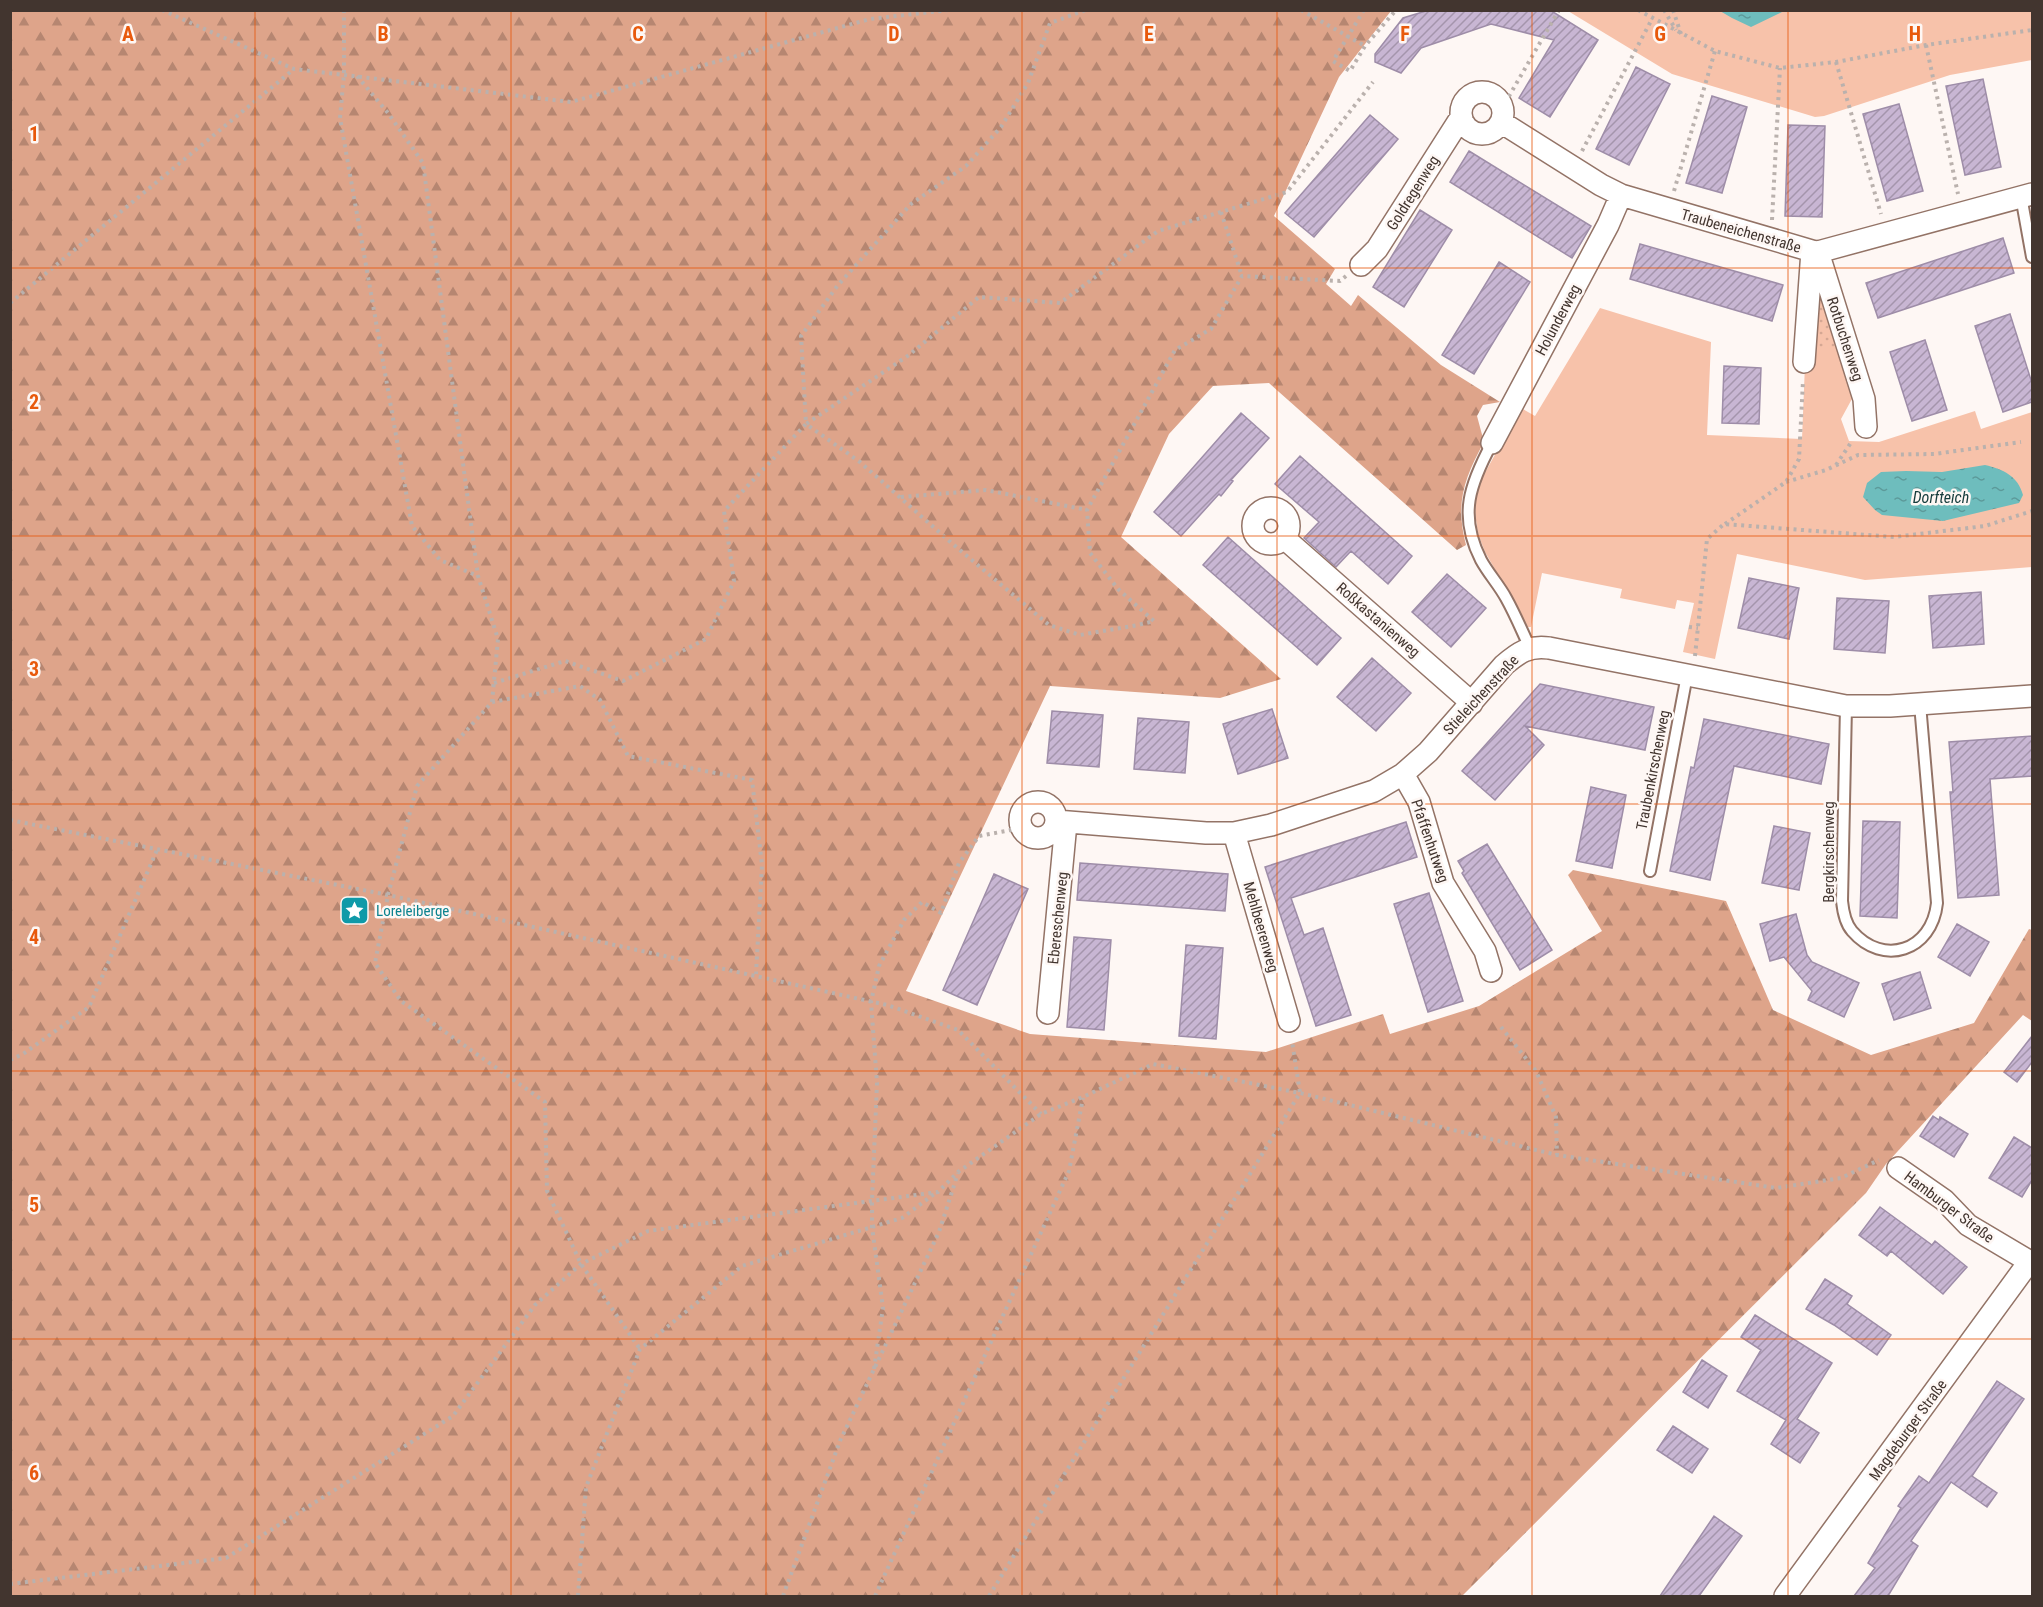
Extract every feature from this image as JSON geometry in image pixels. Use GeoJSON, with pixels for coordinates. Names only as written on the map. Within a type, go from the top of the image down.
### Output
{"type":"FeatureCollection","features":[{"type":"Feature","properties":{"kind":"street","name":"Traubeneichenstraße"},"geometry":{"type":"LineString","coordinates":[[1462,119],[1464,103],[1468,97],[1476,93],[1492,94],[1498,99],[1502,115],[1574,167],[1621,195],[1815,252],[2027,195]]}},
{"type":"Feature","properties":{"kind":"street"},"geometry":{"type":"LineString","coordinates":[[1462,119],[1466,126],[1480,134],[1496,129],[1502,115]]}},
{"type":"Feature","properties":{"kind":"street","name":"Goldregenweg"},"geometry":{"type":"LineString","coordinates":[[1361,265],[1377,249],[1462,119]]}},
{"type":"Feature","properties":{"kind":"street","name":"Holunderweg"},"geometry":{"type":"LineString","coordinates":[[1492,443],[1608,225],[1621,195]]}},
{"type":"Feature","properties":{"kind":"street","name":"Rotbuchenweg"},"geometry":{"type":"LineString","coordinates":[[1804,362],[1815,252]]}},
{"type":"Feature","properties":{"kind":"street","name":"Rotbuchenweg"},"geometry":{"type":"LineString","coordinates":[[1815,252],[1864,399],[1866,427]]}},
{"type":"Feature","properties":{"kind":"street","name":"Roßkastanienweg"},"geometry":{"type":"LineString","coordinates":[[1284,538],[1472,703]]}},
{"type":"Feature","properties":{"kind":"street","name":"Stieleichenstraße"},"geometry":{"type":"LineString","coordinates":[[1061,822],[1206,833],[1234,832],[1271,825],[1374,791],[1403,774],[1428,752],[1504,665],[1516,654],[1530,648],[1549,648],[1846,706],[1920,704],[2032,696]]}},
{"type":"Feature","properties":{"kind":"street","name":"Pfaffenhutweg"},"geometry":{"type":"LineString","coordinates":[[1403,774],[1419,801],[1443,883],[1485,951],[1491,971]]}},
{"type":"Feature","properties":{"kind":"street"},"geometry":{"type":"LineString","coordinates":[[1021,824],[1028,835],[1040,838],[1051,832],[1061,822]]}},
{"type":"Feature","properties":{"kind":"street","name":"Ebereschenweg"},"geometry":{"type":"LineString","coordinates":[[1048,1012],[1061,822]]}},
{"type":"Feature","properties":{"kind":"street","name":"Mehlbeerenweg"},"geometry":{"type":"LineString","coordinates":[[1234,832],[1289,1021]]}},
{"type":"Feature","properties":{"kind":"street","name":"Hamburger Straße"},"geometry":{"type":"LineString","coordinates":[[1898,1168],[1944,1200],[1968,1225],[2031,1262]]}},
{"type":"Feature","properties":{"kind":"street","name":"Magdeburger Straße"},"geometry":{"type":"LineString","coordinates":[[1785,1596],[2031,1262]]}},
{"type":"Feature","properties":{"kind":"lane"},"geometry":{"type":"LineString","coordinates":[[2027,195],[2032,257]]}},
{"type":"Feature","properties":{"kind":"lane"},"geometry":{"type":"LineString","coordinates":[[1492,443],[1476,472],[1468,502],[1469,528],[1481,559],[1506,598],[1530,648]]}},
{"type":"Feature","properties":{"kind":"lane","name":"Traubenkirschenweg"},"geometry":{"type":"LineString","coordinates":[[1650,871],[1690,676]]}},
{"type":"Feature","properties":{"kind":"lane","name":"Bergkirschenweg"},"geometry":{"type":"LineString","coordinates":[[1846,706],[1842,901],[1844,916],[1851,930],[1863,942],[1880,949],[1895,950],[1917,943],[1926,934],[1935,918],[1936,911],[1920,704]]}},
{"type":"Feature","properties":{"kind":"path"},"geometry":{"type":"LineString","coordinates":[[162,10],[294,69],[571,102],[870,19],[949,10]]}},
{"type":"Feature","properties":{"kind":"path"},"geometry":{"type":"LineString","coordinates":[[345,10],[344,74],[340,118],[412,526],[440,560],[478,576]]}},
{"type":"Feature","properties":{"kind":"path"},"geometry":{"type":"LineString","coordinates":[[806,424],[801,336],[838,285],[911,204],[966,166],[1001,127],[1028,83],[1050,23],[1086,10]]}},
{"type":"Feature","properties":{"kind":"path"},"geometry":{"type":"LineString","coordinates":[[1301,10],[1365,46]]}},
{"type":"Feature","properties":{"kind":"path"},"geometry":{"type":"LineString","coordinates":[[1364,10],[1333,61],[1350,71],[1365,46],[1396,10]]}},
{"type":"Feature","properties":{"kind":"path"},"geometry":{"type":"LineString","coordinates":[[1502,115],[1559,10]]}},
{"type":"Feature","properties":{"kind":"path"},"geometry":{"type":"LineString","coordinates":[[1638,10],[1715,51],[1780,68],[1836,62],[1926,45],[2032,30]]}},
{"type":"Feature","properties":{"kind":"path"},"geometry":{"type":"LineString","coordinates":[[1664,10],[1677,32]]}},
{"type":"Feature","properties":{"kind":"path"},"geometry":{"type":"LineString","coordinates":[[1673,10],[1682,34]]}},
{"type":"Feature","properties":{"kind":"path"},"geometry":{"type":"LineString","coordinates":[[1574,167],[1652,19]]}},
{"type":"Feature","properties":{"kind":"path"},"geometry":{"type":"LineString","coordinates":[[1926,45],[1961,213]]}},
{"type":"Feature","properties":{"kind":"path"},"geometry":{"type":"LineString","coordinates":[[1668,210],[1715,51]]}},
{"type":"Feature","properties":{"kind":"path"},"geometry":{"type":"LineString","coordinates":[[1836,62],[1887,234]]}},
{"type":"Feature","properties":{"kind":"path"},"geometry":{"type":"LineString","coordinates":[[1770,240],[1780,68]]}},
{"type":"Feature","properties":{"kind":"path"},"geometry":{"type":"LineString","coordinates":[[10,303],[294,69]]}},
{"type":"Feature","properties":{"kind":"path"},"geometry":{"type":"LineString","coordinates":[[357,76],[388,112],[423,163],[478,576],[498,639],[492,702],[417,786],[388,895],[375,963],[401,1001],[545,1102],[547,1191],[581,1264],[640,1349]]}},
{"type":"Feature","properties":{"kind":"path"},"geometry":{"type":"LineString","coordinates":[[494,682],[565,661],[623,681],[706,639],[734,581],[724,511],[806,424],[909,355],[979,297],[1060,303],[1158,231],[1287,192],[1373,82]]}},
{"type":"Feature","properties":{"kind":"path"},"geometry":{"type":"LineString","coordinates":[[806,424],[860,462],[1049,625],[1080,635],[1138,626],[1154,621],[1118,589],[1090,553],[1087,510],[1175,350],[1211,329],[1242,276],[1221,212]]}},
{"type":"Feature","properties":{"kind":"path"},"geometry":{"type":"LineString","coordinates":[[1242,276],[1340,281],[1361,265]]}},
{"type":"Feature","properties":{"kind":"path"},"geometry":{"type":"LineString","coordinates":[[1786,482],[1799,459],[1804,362]]}},
{"type":"Feature","properties":{"kind":"path"},"geometry":{"type":"LineString","coordinates":[[1836,465],[1851,442],[1866,427]]}},
{"type":"Feature","properties":{"kind":"path"},"geometry":{"type":"LineString","coordinates":[[1690,676],[1698,628],[1707,539],[1724,524],[1786,482],[1858,455],[1934,454],[2021,442]]}},
{"type":"Feature","properties":{"kind":"path"},"geometry":{"type":"LineString","coordinates":[[899,497],[986,490],[1087,510]]}},
{"type":"Feature","properties":{"kind":"path"},"geometry":{"type":"LineString","coordinates":[[1724,524],[1894,537],[1985,526],[2032,511]]}},
{"type":"Feature","properties":{"kind":"path"},"geometry":{"type":"LineString","coordinates":[[1689,627],[1698,628]]}},
{"type":"Feature","properties":{"kind":"path"},"geometry":{"type":"LineString","coordinates":[[492,702],[580,686],[600,700],[628,756],[752,780],[762,865],[756,975]]}},
{"type":"Feature","properties":{"kind":"path"},"geometry":{"type":"LineString","coordinates":[[10,820],[388,895],[887,1005],[958,1030],[1041,1114]]}},
{"type":"Feature","properties":{"kind":"path"},"geometry":{"type":"LineString","coordinates":[[874,1369],[883,1308],[872,1227],[877,1083],[871,1002],[879,966],[903,920],[922,902],[941,913],[959,863],[979,836],[1011,830],[1021,824]]}},
{"type":"Feature","properties":{"kind":"path"},"geometry":{"type":"LineString","coordinates":[[10,1060],[23,1054],[89,1007],[157,850]]}},
{"type":"Feature","properties":{"kind":"path"},"geometry":{"type":"LineString","coordinates":[[989,1596],[1300,1093],[1289,1021]]}},
{"type":"Feature","properties":{"kind":"path"},"geometry":{"type":"LineString","coordinates":[[1500,1027],[1536,1071],[1556,1117],[1557,1155]]}},
{"type":"Feature","properties":{"kind":"path"},"geometry":{"type":"LineString","coordinates":[[578,1596],[586,1487],[640,1349],[742,1266],[902,1218],[938,1192],[958,1172],[1041,1114],[1153,1064],[1300,1093],[1557,1155],[1776,1188],[1841,1178],[1878,1160],[1898,1168]]}},
{"type":"Feature","properties":{"kind":"path"},"geometry":{"type":"LineString","coordinates":[[875,1596],[1069,1171],[1083,1097]]}},
{"type":"Feature","properties":{"kind":"path"},"geometry":{"type":"LineString","coordinates":[[783,1596],[840,1441],[939,1232],[958,1172]]}},
{"type":"Feature","properties":{"kind":"path"},"geometry":{"type":"LineString","coordinates":[[10,1584],[226,1558],[453,1416],[535,1305],[581,1264],[648,1231],[938,1192]]}},
{"type":"Feature","properties":{"kind":"shaded area"},"geometry":{"type":"Polygon","coordinates":[[[1568,11],[2032,11],[2032,60],[1950,75],[1815,117],[1672,74],[1568,11]]]}},
{"type":"Feature","properties":{"kind":"shaded area"},"geometry":{"type":"Polygon","coordinates":[[[1818,295],[1820,295],[1838,349],[1816,349],[1818,295]]]}},
{"type":"Feature","properties":{"kind":"shaded area"},"geometry":{"type":"Polygon","coordinates":[[[1600,308],[1711,342],[1707,435],[1802,439],[1805,364],[1815,365],[1816,349],[1838,349],[1853,397],[1841,419],[1849,441],[1879,442],[1975,411],[1981,429],[2032,412],[2032,567],[1865,580],[1737,554],[1715,659],[1683,652],[1694,603],[1677,600],[1675,609],[1620,598],[1622,589],[1542,573],[1531,627],[1528,627],[1485,552],[1478,534],[1476,499],[1482,478],[1521,408],[1535,416],[1600,308]]]}},
{"type":"Feature","properties":{"kind":"green space"},"geometry":{"type":"Polygon","coordinates":[[[11,11],[1391,11],[1339,77],[1274,216],[1335,269],[1326,284],[1351,306],[1358,295],[1441,365],[1500,402],[1483,405],[1477,416],[1484,442],[1471,468],[1463,492],[1461,516],[1466,545],[1457,550],[1269,383],[1213,386],[1169,434],[1121,537],[1281,679],[1220,698],[1050,686],[906,991],[1030,1034],[1266,1052],[1383,1014],[1390,1034],[1479,1006],[1602,931],[1568,875],[1573,870],[1726,901],[1773,1010],[1871,1055],[1974,1023],[2029,929],[2032,930],[2032,1021],[2023,1015],[1886,1164],[1866,1193],[1462,1596],[11,1596],[11,11]]]}},
{"type":"Feature","properties":{"kind":"water"},"geometry":{"type":"Polygon","coordinates":[[[1720,10],[1784,11],[1751,27],[1720,10]]]}},
{"type":"Feature","properties":{"kind":"water","name":"Dorfteich"},"geometry":{"type":"Polygon","coordinates":[[[1985,465],[2004,471],[2014,478],[2023,495],[2019,503],[1943,521],[1882,515],[1863,497],[1867,483],[1881,472],[1942,472],[1985,465]]]}},
{"type":"Feature","properties":{"kind":"building"},"geometry":{"type":"Polygon","coordinates":[[[1429,10],[1550,10],[1598,40],[1550,117],[1519,98],[1554,40],[1491,24],[1421,48],[1401,73],[1375,62],[1375,54],[1403,18],[1429,10]]]}},
{"type":"Feature","properties":{"kind":"building"},"geometry":{"type":"Polygon","coordinates":[[[1636,67],[1670,84],[1629,165],[1596,149],[1636,67]]]}},
{"type":"Feature","properties":{"kind":"building"},"geometry":{"type":"Polygon","coordinates":[[[1983,79],[2001,167],[1965,175],[1946,86],[1983,79]]]}},
{"type":"Feature","properties":{"kind":"building"},"geometry":{"type":"Polygon","coordinates":[[[1712,96],[1747,107],[1722,193],[1686,183],[1712,96]]]}},
{"type":"Feature","properties":{"kind":"building"},"geometry":{"type":"Polygon","coordinates":[[[1899,104],[1923,191],[1887,201],[1863,114],[1899,104]]]}},
{"type":"Feature","properties":{"kind":"building"},"geometry":{"type":"Polygon","coordinates":[[[1370,115],[1398,139],[1314,237],[1285,213],[1370,115]]]}},
{"type":"Feature","properties":{"kind":"building"},"geometry":{"type":"Polygon","coordinates":[[[1788,125],[1825,126],[1822,217],[1785,216],[1788,125]]]}},
{"type":"Feature","properties":{"kind":"building"},"geometry":{"type":"Polygon","coordinates":[[[1469,151],[1591,226],[1572,258],[1450,182],[1469,151]]]}},
{"type":"Feature","properties":{"kind":"building"},"geometry":{"type":"Polygon","coordinates":[[[1420,210],[1452,230],[1404,307],[1373,287],[1420,210]]]}},
{"type":"Feature","properties":{"kind":"building"},"geometry":{"type":"Polygon","coordinates":[[[2003,238],[2014,273],[1878,318],[1866,283],[2003,238]]]}},
{"type":"Feature","properties":{"kind":"building"},"geometry":{"type":"Polygon","coordinates":[[[1640,244],[1783,285],[1772,321],[1630,279],[1640,244]]]}},
{"type":"Feature","properties":{"kind":"building"},"geometry":{"type":"Polygon","coordinates":[[[1499,262],[1530,282],[1474,374],[1442,355],[1499,262]]]}},
{"type":"Feature","properties":{"kind":"building"},"geometry":{"type":"Polygon","coordinates":[[[2010,314],[2032,383],[2032,402],[2003,412],[1975,326],[2010,314]]]}},
{"type":"Feature","properties":{"kind":"building"},"geometry":{"type":"Polygon","coordinates":[[[1925,340],[1947,410],[1912,421],[1890,352],[1925,340]]]}},
{"type":"Feature","properties":{"kind":"building"},"geometry":{"type":"Polygon","coordinates":[[[1724,366],[1761,368],[1759,424],[1722,423],[1724,366]]]}},
{"type":"Feature","properties":{"kind":"building"},"geometry":{"type":"Polygon","coordinates":[[[1241,413],[1269,438],[1231,480],[1233,481],[1221,496],[1219,494],[1181,536],[1154,512],[1241,413]]]}},
{"type":"Feature","properties":{"kind":"building"},"geometry":{"type":"Polygon","coordinates":[[[1300,456],[1412,556],[1388,584],[1351,551],[1336,567],[1304,538],[1319,522],[1275,484],[1300,456]]]}},
{"type":"Feature","properties":{"kind":"building"},"geometry":{"type":"Polygon","coordinates":[[[1228,537],[1341,638],[1317,665],[1203,565],[1228,537]]]}},
{"type":"Feature","properties":{"kind":"building"},"geometry":{"type":"Polygon","coordinates":[[[1447,574],[1486,608],[1451,647],[1412,612],[1447,574]]]}},
{"type":"Feature","properties":{"kind":"building"},"geometry":{"type":"Polygon","coordinates":[[[1749,578],[1799,588],[1789,639],[1738,628],[1749,578]]]}},
{"type":"Feature","properties":{"kind":"building"},"geometry":{"type":"Polygon","coordinates":[[[1981,592],[1984,644],[1933,648],[1929,596],[1981,592]]]}},
{"type":"Feature","properties":{"kind":"building"},"geometry":{"type":"Polygon","coordinates":[[[1837,598],[1889,601],[1885,653],[1834,649],[1837,598]]]}},
{"type":"Feature","properties":{"kind":"building"},"geometry":{"type":"Polygon","coordinates":[[[1372,658],[1411,693],[1376,731],[1337,697],[1372,658]]]}},
{"type":"Feature","properties":{"kind":"building"},"geometry":{"type":"Polygon","coordinates":[[[1540,684],[1654,707],[1645,750],[1525,726],[1544,745],[1495,800],[1462,771],[1540,684]]]}},
{"type":"Feature","properties":{"kind":"building"},"geometry":{"type":"Polygon","coordinates":[[[1272,709],[1288,758],[1238,774],[1223,724],[1272,709]]]}},
{"type":"Feature","properties":{"kind":"building"},"geometry":{"type":"Polygon","coordinates":[[[1052,711],[1103,715],[1099,767],[1047,763],[1052,711]]]}},
{"type":"Feature","properties":{"kind":"building"},"geometry":{"type":"Polygon","coordinates":[[[1138,718],[1189,722],[1185,773],[1134,769],[1138,718]]]}},
{"type":"Feature","properties":{"kind":"building"},"geometry":{"type":"Polygon","coordinates":[[[1704,719],[1829,744],[1821,784],[1734,766],[1710,880],[1670,871],[1691,767],[1694,768],[1704,719]]]}},
{"type":"Feature","properties":{"kind":"building"},"geometry":{"type":"Polygon","coordinates":[[[2032,736],[2032,776],[1990,779],[1999,895],[1958,898],[1950,792],[1953,792],[1949,742],[2032,736]]]}},
{"type":"Feature","properties":{"kind":"building"},"geometry":{"type":"Polygon","coordinates":[[[1591,787],[1626,795],[1612,868],[1576,861],[1591,787]]]}},
{"type":"Feature","properties":{"kind":"building"},"geometry":{"type":"Polygon","coordinates":[[[1863,821],[1900,822],[1897,918],[1860,916],[1863,821]]]}},
{"type":"Feature","properties":{"kind":"building"},"geometry":{"type":"Polygon","coordinates":[[[1406,822],[1417,857],[1291,898],[1304,935],[1323,928],[1351,1015],[1316,1026],[1265,867],[1406,822]]]}},
{"type":"Feature","properties":{"kind":"building"},"geometry":{"type":"Polygon","coordinates":[[[1774,826],[1810,833],[1799,890],[1762,883],[1774,826]]]}},
{"type":"Feature","properties":{"kind":"building"},"geometry":{"type":"Polygon","coordinates":[[[1487,844],[1552,950],[1520,970],[1462,873],[1464,871],[1458,861],[1487,844]]]}},
{"type":"Feature","properties":{"kind":"building"},"geometry":{"type":"Polygon","coordinates":[[[1080,863],[1228,874],[1225,911],[1077,900],[1080,863]]]}},
{"type":"Feature","properties":{"kind":"building"},"geometry":{"type":"Polygon","coordinates":[[[994,874],[1028,889],[977,1005],[943,990],[994,874]]]}},
{"type":"Feature","properties":{"kind":"building"},"geometry":{"type":"Polygon","coordinates":[[[1429,893],[1463,1001],[1428,1012],[1394,904],[1429,893]]]}},
{"type":"Feature","properties":{"kind":"building"},"geometry":{"type":"Polygon","coordinates":[[[1796,914],[1807,955],[1812,962],[1859,983],[1844,1017],[1808,1000],[1812,991],[1784,957],[1770,961],[1760,924],[1796,914]]]}},
{"type":"Feature","properties":{"kind":"building"},"geometry":{"type":"Polygon","coordinates":[[[1957,924],[1989,942],[1970,976],[1938,957],[1957,924]]]}},
{"type":"Feature","properties":{"kind":"building"},"geometry":{"type":"Polygon","coordinates":[[[1074,937],[1111,940],[1104,1030],[1067,1027],[1074,937]]]}},
{"type":"Feature","properties":{"kind":"building"},"geometry":{"type":"Polygon","coordinates":[[[1186,945],[1223,948],[1216,1039],[1179,1036],[1186,945]]]}},
{"type":"Feature","properties":{"kind":"building"},"geometry":{"type":"Polygon","coordinates":[[[1920,972],[1931,1008],[1894,1020],[1882,984],[1920,972]]]}},
{"type":"Feature","properties":{"kind":"building"},"geometry":{"type":"Polygon","coordinates":[[[2032,1036],[2032,1062],[2017,1082],[2004,1072],[2032,1036]]]}},
{"type":"Feature","properties":{"kind":"building"},"geometry":{"type":"Polygon","coordinates":[[[1933,1116],[1939,1120],[1940,1117],[1968,1134],[1954,1157],[1920,1136],[1933,1116]]]}},
{"type":"Feature","properties":{"kind":"building"},"geometry":{"type":"Polygon","coordinates":[[[2014,1137],[2032,1148],[2032,1180],[2022,1197],[1989,1178],[2014,1137]]]}},
{"type":"Feature","properties":{"kind":"building"},"geometry":{"type":"Polygon","coordinates":[[[1880,1207],[1932,1245],[1935,1241],[1967,1267],[1943,1294],[1891,1251],[1887,1256],[1859,1235],[1880,1207]]]}},
{"type":"Feature","properties":{"kind":"building"},"geometry":{"type":"Polygon","coordinates":[[[1825,1279],[1852,1296],[1847,1304],[1891,1335],[1877,1355],[1806,1309],[1825,1279]]]}},
{"type":"Feature","properties":{"kind":"building"},"geometry":{"type":"Polygon","coordinates":[[[1755,1315],[1832,1363],[1797,1419],[1819,1433],[1800,1463],[1771,1444],[1786,1420],[1737,1391],[1761,1350],[1741,1337],[1755,1315]]]}},
{"type":"Feature","properties":{"kind":"building"},"geometry":{"type":"Polygon","coordinates":[[[1702,1360],[1727,1376],[1708,1408],[1683,1392],[1702,1360]]]}},
{"type":"Feature","properties":{"kind":"building"},"geometry":{"type":"Polygon","coordinates":[[[1997,1381],[2024,1399],[1972,1476],[1997,1493],[1987,1507],[1951,1482],[1911,1541],[1918,1546],[1888,1596],[1854,1596],[1875,1568],[1868,1563],[1901,1508],[1898,1506],[1919,1476],[1929,1483],[1997,1381]]]}},
{"type":"Feature","properties":{"kind":"building"},"geometry":{"type":"Polygon","coordinates":[[[1673,1426],[1708,1449],[1692,1473],[1657,1450],[1673,1426]]]}},
{"type":"Feature","properties":{"kind":"building"},"geometry":{"type":"Polygon","coordinates":[[[1714,1516],[1742,1536],[1699,1596],[1660,1596],[1714,1516]]]}},
{"type":"Feature","properties":{"kind":"place","name":"Loreleiberge"},"geometry":{"type":"Point","coordinates":[355,911]}}]}
